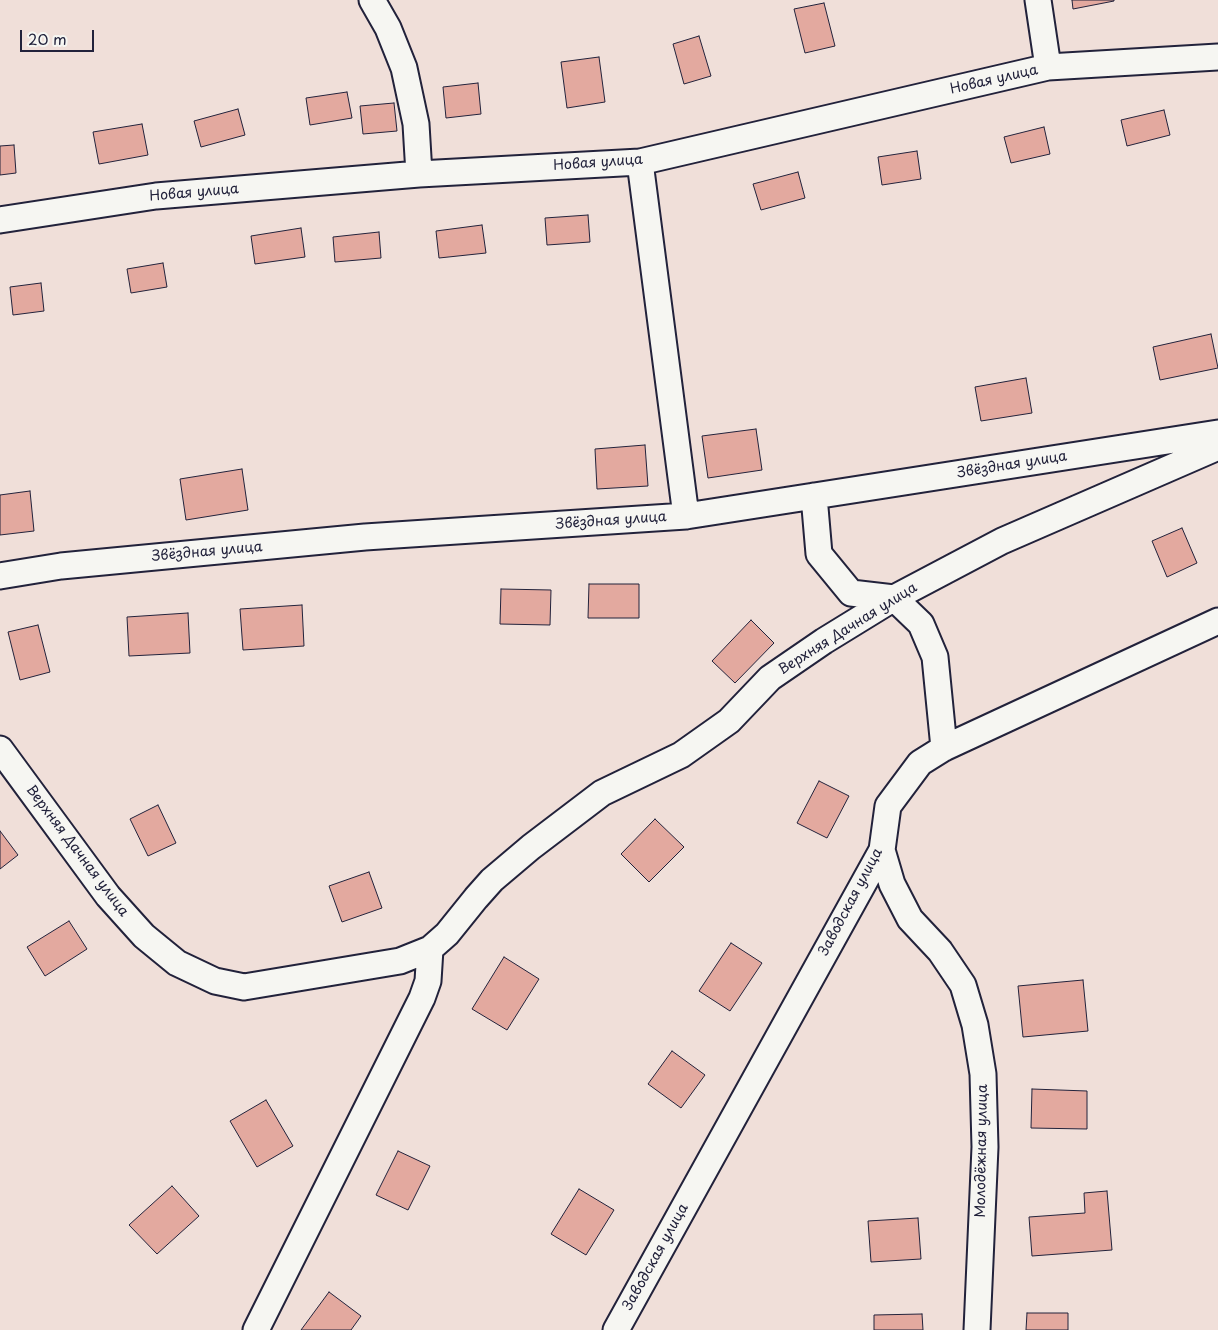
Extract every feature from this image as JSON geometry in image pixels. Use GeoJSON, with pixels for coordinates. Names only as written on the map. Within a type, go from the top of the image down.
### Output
{"type":"FeatureCollection","features":[{"type":"Feature","properties":{"kind":"street"},"geometry":{"type":"LineString","coordinates":[[372,0],[388,28],[404,68],[416,124],[419,174]]}},
{"type":"Feature","properties":{"kind":"street"},"geometry":{"type":"LineString","coordinates":[[1038,0],[1048,67]]}},
{"type":"Feature","properties":{"kind":"street","name":"Новая улица"},"geometry":{"type":"LineString","coordinates":[[0,220],[156,196],[419,174],[640,162],[1048,67],[1218,57]]}},
{"type":"Feature","properties":{"kind":"street"},"geometry":{"type":"LineString","coordinates":[[640,162],[686,516]]}},
{"type":"Feature","properties":{"kind":"street","name":"Звёздная улица"},"geometry":{"type":"LineString","coordinates":[[0,576],[61,566],[365,537],[686,516],[1218,433]]}},
{"type":"Feature","properties":{"kind":"street","name":"Верхняя Дачная улица"},"geometry":{"type":"LineString","coordinates":[[0,749],[108,896],[144,936],[178,963],[215,981],[244,987],[400,961],[430,949],[447,934],[492,880],[531,846],[602,793],[681,755],[729,721],[770,678],[824,641],[894,598],[1002,541],[1218,447]]}},
{"type":"Feature","properties":{"kind":"street"},"geometry":{"type":"LineString","coordinates":[[814,496],[819,554],[851,593],[894,598],[921,624],[934,657],[944,748]]}},
{"type":"Feature","properties":{"kind":"street","name":"Заводская улица"},"geometry":{"type":"LineString","coordinates":[[616,1330],[882,850],[888,806],[920,763],[944,748],[1218,621]]}},
{"type":"Feature","properties":{"kind":"street","name":"Молодёжная улица"},"geometry":{"type":"LineString","coordinates":[[882,850],[892,884],[910,919],[940,951],[963,985],[974,1025],[983,1074],[985,1147],[976,1330]]}},
{"type":"Feature","properties":{"kind":"street"},"geometry":{"type":"LineString","coordinates":[[256,1330],[422,998],[428,981],[430,949]]}},
{"type":"Feature","properties":{"kind":"building"},"geometry":{"type":"Polygon","coordinates":[[[1072,0],[1114,0],[1114,1],[1073,9],[1072,0]]]}},
{"type":"Feature","properties":{"kind":"building"},"geometry":{"type":"Polygon","coordinates":[[[824,3],[835,46],[805,53],[794,9],[824,3]]]}},
{"type":"Feature","properties":{"kind":"building"},"geometry":{"type":"Polygon","coordinates":[[[699,36],[711,76],[684,84],[673,44],[699,36]]]}},
{"type":"Feature","properties":{"kind":"building"},"geometry":{"type":"Polygon","coordinates":[[[599,57],[605,102],[567,108],[561,62],[599,57]]]}},
{"type":"Feature","properties":{"kind":"building"},"geometry":{"type":"Polygon","coordinates":[[[478,83],[481,114],[446,118],[443,87],[478,83]]]}},
{"type":"Feature","properties":{"kind":"building"},"geometry":{"type":"Polygon","coordinates":[[[347,92],[352,118],[310,125],[306,98],[347,92]]]}},
{"type":"Feature","properties":{"kind":"building"},"geometry":{"type":"Polygon","coordinates":[[[394,103],[397,131],[363,134],[360,106],[394,103]]]}},
{"type":"Feature","properties":{"kind":"building"},"geometry":{"type":"Polygon","coordinates":[[[238,109],[245,135],[201,147],[194,121],[238,109]]]}},
{"type":"Feature","properties":{"kind":"building"},"geometry":{"type":"Polygon","coordinates":[[[1164,110],[1170,135],[1127,146],[1121,120],[1164,110]]]}},
{"type":"Feature","properties":{"kind":"building"},"geometry":{"type":"Polygon","coordinates":[[[142,124],[148,155],[99,164],[93,132],[142,124]]]}},
{"type":"Feature","properties":{"kind":"building"},"geometry":{"type":"Polygon","coordinates":[[[1044,127],[1050,154],[1011,163],[1004,137],[1044,127]]]}},
{"type":"Feature","properties":{"kind":"building"},"geometry":{"type":"Polygon","coordinates":[[[14,145],[16,173],[0,175],[0,146],[14,145]]]}},
{"type":"Feature","properties":{"kind":"building"},"geometry":{"type":"Polygon","coordinates":[[[917,151],[921,179],[882,185],[878,157],[917,151]]]}},
{"type":"Feature","properties":{"kind":"building"},"geometry":{"type":"Polygon","coordinates":[[[798,172],[805,198],[761,210],[753,184],[798,172]]]}},
{"type":"Feature","properties":{"kind":"building"},"geometry":{"type":"Polygon","coordinates":[[[588,215],[590,242],[547,245],[545,218],[588,215]]]}},
{"type":"Feature","properties":{"kind":"building"},"geometry":{"type":"Polygon","coordinates":[[[482,225],[486,253],[439,258],[436,231],[482,225]]]}},
{"type":"Feature","properties":{"kind":"building"},"geometry":{"type":"Polygon","coordinates":[[[301,228],[305,257],[255,264],[251,236],[301,228]]]}},
{"type":"Feature","properties":{"kind":"building"},"geometry":{"type":"Polygon","coordinates":[[[379,232],[381,258],[335,262],[333,237],[379,232]]]}},
{"type":"Feature","properties":{"kind":"building"},"geometry":{"type":"Polygon","coordinates":[[[163,263],[167,287],[131,293],[127,269],[163,263]]]}},
{"type":"Feature","properties":{"kind":"building"},"geometry":{"type":"Polygon","coordinates":[[[41,283],[44,311],[13,315],[10,287],[41,283]]]}},
{"type":"Feature","properties":{"kind":"building"},"geometry":{"type":"Polygon","coordinates":[[[1211,334],[1218,368],[1160,380],[1153,347],[1211,334]]]}},
{"type":"Feature","properties":{"kind":"building"},"geometry":{"type":"Polygon","coordinates":[[[1026,378],[1032,413],[981,421],[975,387],[1026,378]]]}},
{"type":"Feature","properties":{"kind":"building"},"geometry":{"type":"Polygon","coordinates":[[[756,429],[762,470],[708,478],[702,436],[756,429]]]}},
{"type":"Feature","properties":{"kind":"building"},"geometry":{"type":"Polygon","coordinates":[[[645,445],[648,486],[597,489],[595,449],[645,445]]]}},
{"type":"Feature","properties":{"kind":"building"},"geometry":{"type":"Polygon","coordinates":[[[242,469],[248,510],[186,520],[180,479],[242,469]]]}},
{"type":"Feature","properties":{"kind":"building"},"geometry":{"type":"Polygon","coordinates":[[[30,491],[34,531],[0,535],[0,495],[30,491]]]}},
{"type":"Feature","properties":{"kind":"building"},"geometry":{"type":"Polygon","coordinates":[[[1182,528],[1197,563],[1167,577],[1152,541],[1182,528]]]}},
{"type":"Feature","properties":{"kind":"building"},"geometry":{"type":"Polygon","coordinates":[[[589,584],[639,584],[639,618],[588,618],[589,584]]]}},
{"type":"Feature","properties":{"kind":"building"},"geometry":{"type":"Polygon","coordinates":[[[501,589],[551,590],[550,625],[500,624],[501,589]]]}},
{"type":"Feature","properties":{"kind":"building"},"geometry":{"type":"Polygon","coordinates":[[[302,605],[304,646],[243,650],[240,609],[302,605]]]}},
{"type":"Feature","properties":{"kind":"building"},"geometry":{"type":"Polygon","coordinates":[[[188,613],[190,653],[129,656],[127,617],[188,613]]]}},
{"type":"Feature","properties":{"kind":"building"},"geometry":{"type":"Polygon","coordinates":[[[751,620],[774,643],[735,683],[712,661],[751,620]]]}},
{"type":"Feature","properties":{"kind":"building"},"geometry":{"type":"Polygon","coordinates":[[[38,625],[50,672],[20,680],[8,632],[38,625]]]}},
{"type":"Feature","properties":{"kind":"building"},"geometry":{"type":"Polygon","coordinates":[[[819,781],[849,796],[827,838],[797,823],[819,781]]]}},
{"type":"Feature","properties":{"kind":"building"},"geometry":{"type":"Polygon","coordinates":[[[158,805],[176,843],[148,856],[130,819],[158,805]]]}},
{"type":"Feature","properties":{"kind":"building"},"geometry":{"type":"Polygon","coordinates":[[[655,819],[684,847],[649,882],[621,854],[655,819]]]}},
{"type":"Feature","properties":{"kind":"building"},"geometry":{"type":"Polygon","coordinates":[[[0,831],[18,855],[0,869],[0,831]]]}},
{"type":"Feature","properties":{"kind":"building"},"geometry":{"type":"Polygon","coordinates":[[[369,872],[382,908],[342,922],[329,886],[369,872]]]}},
{"type":"Feature","properties":{"kind":"building"},"geometry":{"type":"Polygon","coordinates":[[[69,921],[87,949],[45,976],[27,947],[69,921]]]}},
{"type":"Feature","properties":{"kind":"building"},"geometry":{"type":"Polygon","coordinates":[[[731,943],[762,963],[730,1011],[699,991],[731,943]]]}},
{"type":"Feature","properties":{"kind":"building"},"geometry":{"type":"Polygon","coordinates":[[[504,957],[539,979],[507,1030],[472,1009],[504,957]]]}},
{"type":"Feature","properties":{"kind":"building"},"geometry":{"type":"Polygon","coordinates":[[[1083,980],[1088,1031],[1023,1037],[1018,986],[1083,980]]]}},
{"type":"Feature","properties":{"kind":"building"},"geometry":{"type":"Polygon","coordinates":[[[672,1051],[705,1075],[681,1108],[648,1084],[672,1051]]]}},
{"type":"Feature","properties":{"kind":"building"},"geometry":{"type":"Polygon","coordinates":[[[1032,1089],[1087,1091],[1087,1129],[1031,1128],[1032,1089]]]}},
{"type":"Feature","properties":{"kind":"building"},"geometry":{"type":"Polygon","coordinates":[[[266,1100],[293,1146],[257,1167],[230,1121],[266,1100]]]}},
{"type":"Feature","properties":{"kind":"building"},"geometry":{"type":"Polygon","coordinates":[[[398,1151],[430,1166],[408,1210],[376,1195],[398,1151]]]}},
{"type":"Feature","properties":{"kind":"building"},"geometry":{"type":"Polygon","coordinates":[[[172,1186],[199,1216],[157,1254],[129,1225],[172,1186]]]}},
{"type":"Feature","properties":{"kind":"building"},"geometry":{"type":"Polygon","coordinates":[[[579,1189],[614,1210],[586,1255],[551,1234],[579,1189]]]}},
{"type":"Feature","properties":{"kind":"building"},"geometry":{"type":"Polygon","coordinates":[[[1107,1191],[1112,1250],[1032,1256],[1029,1217],[1085,1213],[1084,1193],[1107,1191]]]}},
{"type":"Feature","properties":{"kind":"building"},"geometry":{"type":"Polygon","coordinates":[[[918,1218],[921,1259],[871,1262],[868,1221],[918,1218]]]}},
{"type":"Feature","properties":{"kind":"building"},"geometry":{"type":"Polygon","coordinates":[[[329,1292],[361,1316],[351,1330],[301,1330],[329,1292]]]}},
{"type":"Feature","properties":{"kind":"building"},"geometry":{"type":"Polygon","coordinates":[[[1027,1313],[1068,1313],[1068,1330],[1026,1330],[1027,1313]]]}},
{"type":"Feature","properties":{"kind":"building"},"geometry":{"type":"Polygon","coordinates":[[[922,1314],[923,1330],[874,1330],[874,1315],[922,1314]]]}}]}
